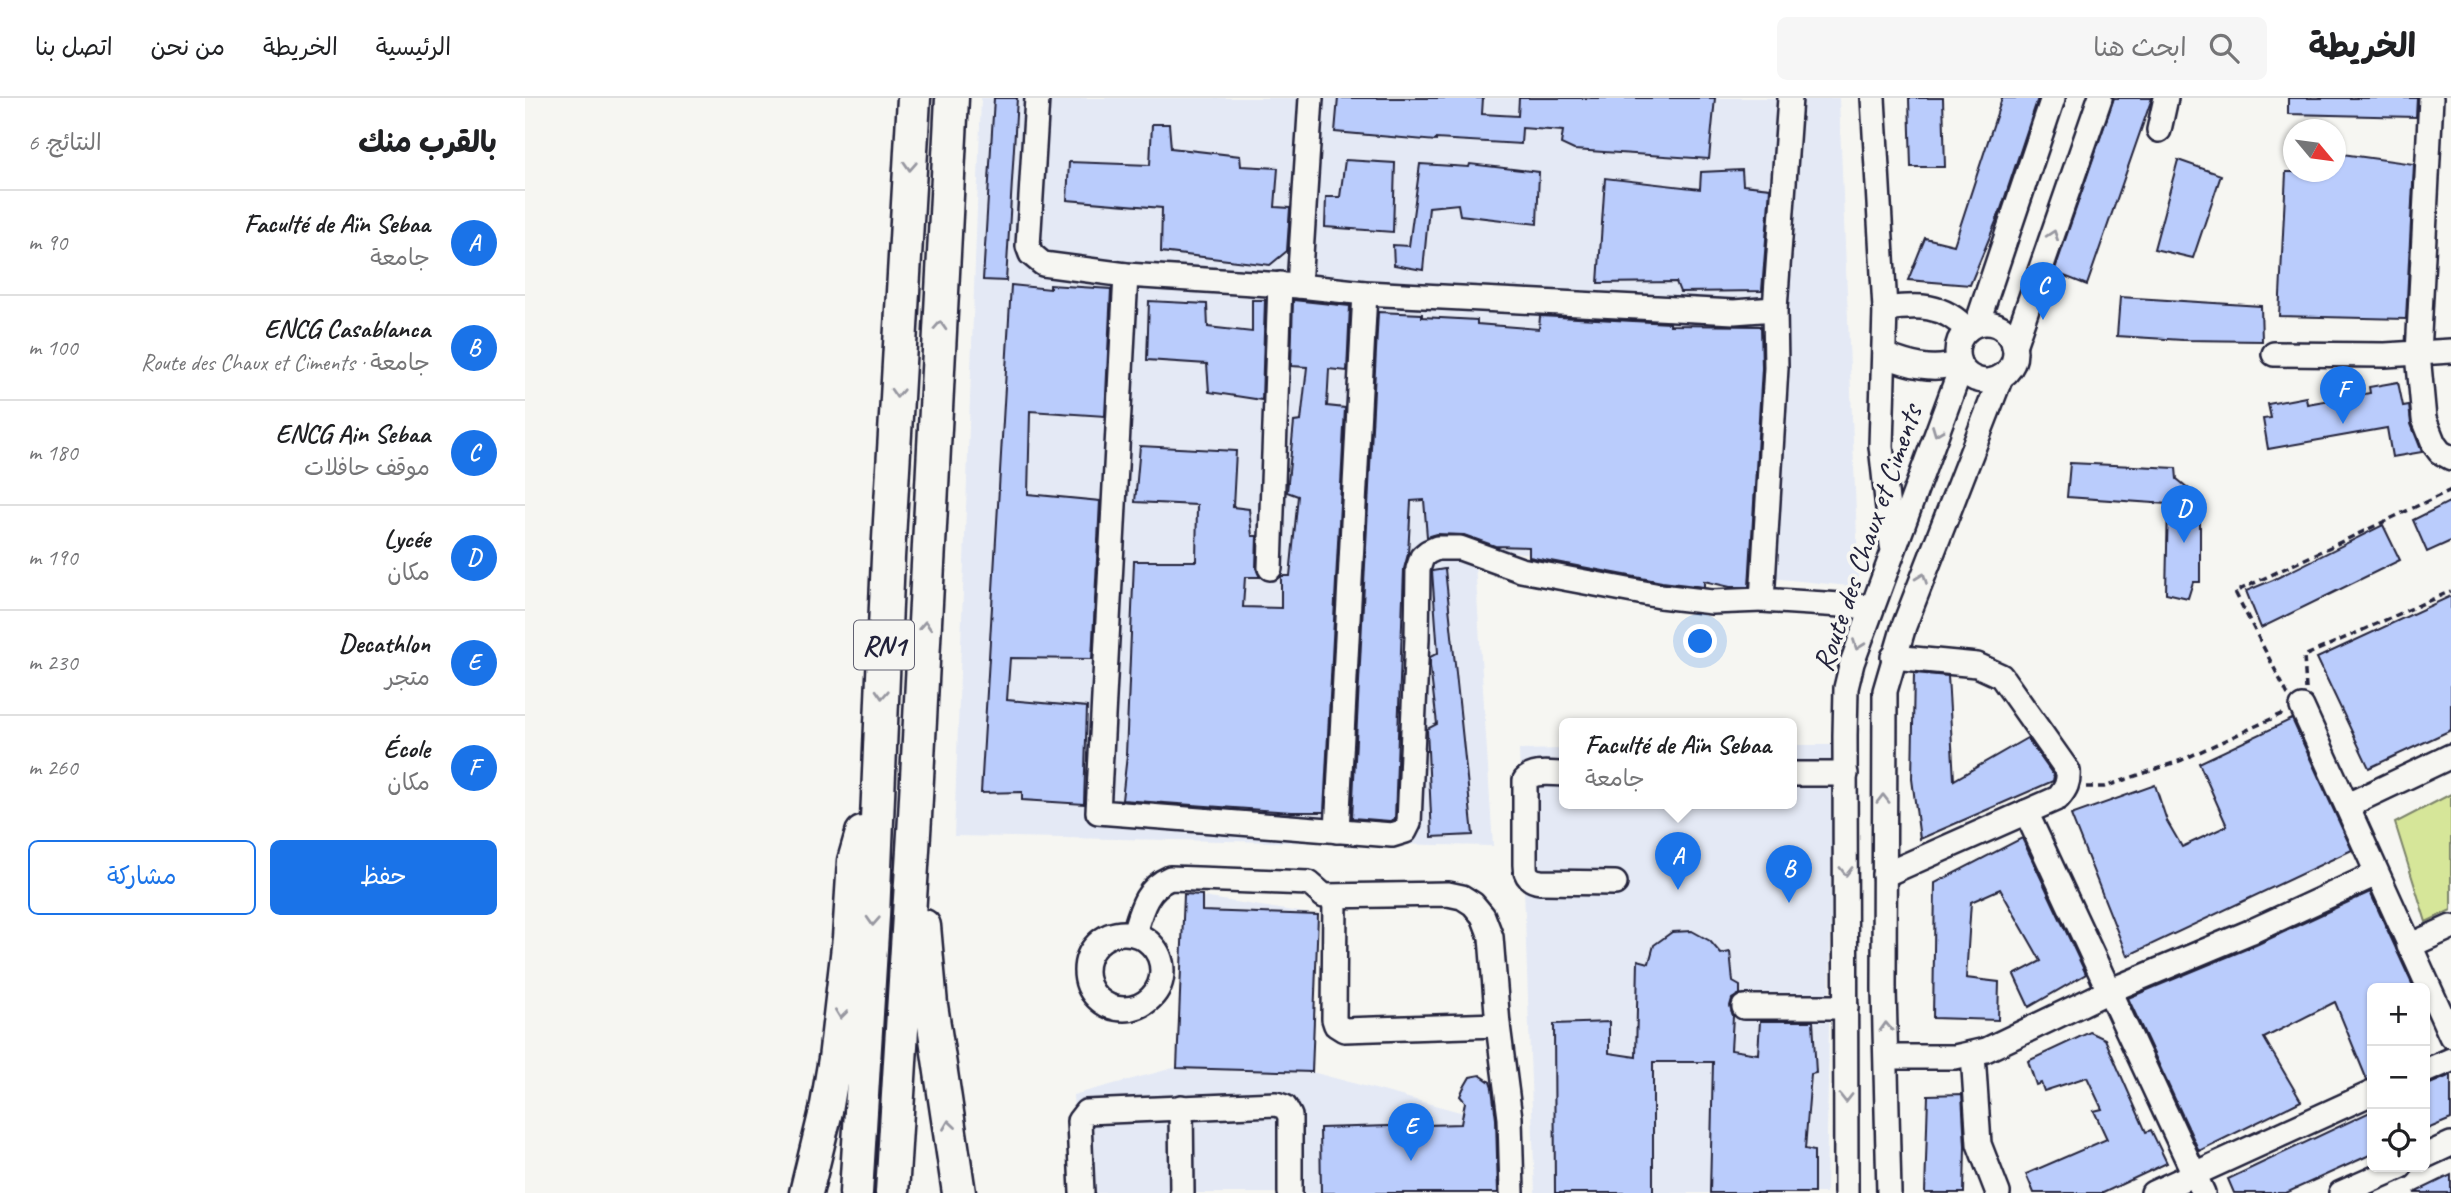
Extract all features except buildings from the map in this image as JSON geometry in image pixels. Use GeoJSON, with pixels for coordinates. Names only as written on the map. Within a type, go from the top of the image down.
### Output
{"type":"FeatureCollection","features":[{"type":"Feature","properties":{"kind":"highway","name":"RN1"},"geometry":{"type":"LineString","coordinates":[[856,1193],[871,957],[888,556],[914,98]]}},
{"type":"Feature","properties":{"kind":"highway","name":"RN1"},"geometry":{"type":"LineString","coordinates":[[892,1193],[953,98]]}},
{"type":"Feature","properties":{"kind":"highway"},"geometry":{"type":"LineString","coordinates":[[806,1193],[826,1111],[839,1034],[854,861],[861,837],[877,804]]}},
{"type":"Feature","properties":{"kind":"highway"},"geometry":{"type":"LineString","coordinates":[[915,817],[931,1004],[959,1193]]}},
{"type":"Feature","properties":{"kind":"street"},"geometry":{"type":"LineString","coordinates":[[1037,98],[1028,246],[1031,254],[1043,264],[1126,275],[1290,285],[1365,293],[1734,312],[1775,309]]}},
{"type":"Feature","properties":{"kind":"street"},"geometry":{"type":"LineString","coordinates":[[1270,568],[1290,285],[1311,98]]}},
{"type":"Feature","properties":{"kind":"street"},"geometry":{"type":"LineString","coordinates":[[1762,600],[1776,368],[1775,309],[1790,98]]}},
{"type":"Feature","properties":{"kind":"street"},"geometry":{"type":"LineString","coordinates":[[1873,98],[1885,309],[1881,446],[1893,549]]}},
{"type":"Feature","properties":{"kind":"street"},"geometry":{"type":"LineString","coordinates":[[2001,377],[1990,381],[1969,376],[1960,365],[1958,345],[1972,327],[2053,98]]}},
{"type":"Feature","properties":{"kind":"street"},"geometry":{"type":"LineString","coordinates":[[1889,1193],[1883,704],[1887,679],[1893,657],[2001,377],[2014,360],[2014,346],[2100,98]]}},
{"type":"Feature","properties":{"kind":"street"},"geometry":{"type":"LineString","coordinates":[[2159,130],[2166,98]]}},
{"type":"Feature","properties":{"kind":"street"},"geometry":{"type":"LineString","coordinates":[[2431,98],[2418,354],[2421,404],[2430,435],[2440,452],[2451,458]]}},
{"type":"Feature","properties":{"kind":"street"},"geometry":{"type":"LineString","coordinates":[[1126,275],[1098,812],[1392,835],[1405,831],[1409,823],[1418,569],[1422,557],[1437,548],[1467,549],[1521,570],[1660,596],[1712,602],[1762,600],[1871,607]]}},
{"type":"Feature","properties":{"kind":"street"},"geometry":{"type":"LineString","coordinates":[[1337,831],[1365,293]]}},
{"type":"Feature","properties":{"kind":"street"},"geometry":{"type":"LineString","coordinates":[[1885,309],[1927,306],[1972,327],[1985,323],[1998,326],[2009,334],[2014,346]]}},
{"type":"Feature","properties":{"kind":"street"},"geometry":{"type":"LineString","coordinates":[[2274,354],[2418,354],[2451,351]]}},
{"type":"Feature","properties":{"kind":"street"},"geometry":{"type":"LineString","coordinates":[[1884,355],[1926,368],[1960,365]]}},
{"type":"Feature","properties":{"kind":"street","name":"Route des Chaux et Ciments"},"geometry":{"type":"LineString","coordinates":[[1846,1193],[1845,701],[1848,677],[1960,365]]}},
{"type":"Feature","properties":{"kind":"street"},"geometry":{"type":"LineString","coordinates":[[1884,875],[2058,798],[2066,788],[2068,771],[2001,676],[1977,665],[1893,657]]}},
{"type":"Feature","properties":{"kind":"street"},"geometry":{"type":"LineString","coordinates":[[2299,709],[2348,805],[2451,1037]]}},
{"type":"Feature","properties":{"kind":"street"},"geometry":{"type":"LineString","coordinates":[[2348,805],[2451,756]]}},
{"type":"Feature","properties":{"kind":"street"},"geometry":{"type":"LineString","coordinates":[[1559,774],[1535,774],[1525,780],[1527,875],[1541,882],[1615,883]]}},
{"type":"Feature","properties":{"kind":"street"},"geometry":{"type":"LineString","coordinates":[[1797,774],[1846,774]]}},
{"type":"Feature","properties":{"kind":"street"},"geometry":{"type":"LineString","coordinates":[[2026,812],[2199,1184]]}},
{"type":"Feature","properties":{"kind":"street"},"geometry":{"type":"LineString","coordinates":[[1887,1057],[1936,1058],[1973,1055],[2109,991],[2250,932],[2377,874]]}},
{"type":"Feature","properties":{"kind":"street"},"geometry":{"type":"LineString","coordinates":[[1134,933],[1149,893],[1157,883],[1170,877],[1310,883],[1316,886],[1321,895],[1335,897],[1448,894],[1462,897],[1473,904],[1483,916],[1491,937],[1498,1025],[1510,1118],[1511,1193]]}},
{"type":"Feature","properties":{"kind":"street"},"geometry":{"type":"LineString","coordinates":[[1335,897],[1334,1019],[1339,1028],[1498,1025]]}},
{"type":"Feature","properties":{"kind":"street"},"geometry":{"type":"LineString","coordinates":[[2409,946],[2451,927]]}},
{"type":"Feature","properties":{"kind":"street"},"geometry":{"type":"LineString","coordinates":[[1744,1007],[1846,1007]]}},
{"type":"Feature","properties":{"kind":"street"},"geometry":{"type":"LineString","coordinates":[[1973,1055],[1979,1144],[1997,1193]]}},
{"type":"Feature","properties":{"kind":"street"},"geometry":{"type":"LineString","coordinates":[[2430,1069],[2451,1060]]}},
{"type":"Feature","properties":{"kind":"street"},"geometry":{"type":"LineString","coordinates":[[2153,1193],[2199,1184],[2367,1096]]}},
{"type":"Feature","properties":{"kind":"street"},"geometry":{"type":"LineString","coordinates":[[1082,1193],[1079,1121],[1084,1113],[1276,1104],[1285,1107],[1290,1116],[1290,1193]]}},
{"type":"Feature","properties":{"kind":"street"},"geometry":{"type":"LineString","coordinates":[[1181,1107],[1182,1193]]}},
{"type":"Feature","properties":{"kind":"street"},"geometry":{"type":"LineString","coordinates":[[2430,1154],[2451,1144]]}},
{"type":"Feature","properties":{"kind":"street"},"geometry":{"type":"LineString","coordinates":[[2341,1193],[2389,1172]]}},
{"type":"Feature","properties":{"kind":"path"},"geometry":{"type":"LineString","coordinates":[[2299,709],[2235,592],[2451,490]]}},
{"type":"Feature","properties":{"kind":"path"},"geometry":{"type":"LineString","coordinates":[[2066,788],[2104,787],[2182,760],[2299,709],[2307,704],[2304,656],[2451,591]]}},
{"type":"Feature","properties":{"kind":"shaded area"},"geometry":{"type":"Polygon","coordinates":[[[981,98],[1839,98],[1859,587],[1474,548],[1493,846],[954,836],[981,98]]]}},
{"type":"Feature","properties":{"kind":"shaded area"},"geometry":{"type":"Polygon","coordinates":[[[1797,745],[1834,745],[1826,1193],[1535,1193],[1519,750],[1559,749],[1559,809],[1797,809],[1797,745]]]}},
{"type":"Feature","properties":{"kind":"shaded area"},"geometry":{"type":"Polygon","coordinates":[[[1184,894],[1318,915],[1312,1072],[1501,1123],[1504,1193],[1078,1193],[1073,1095],[1177,1067],[1184,894]]]}},
{"type":"Feature","properties":{"kind":"green space"},"geometry":{"type":"Polygon","coordinates":[[[2451,794],[2451,910],[2426,922],[2395,823],[2451,794]]]}},
{"type":"Feature","properties":{"kind":"place","name":"ENCG Ain Sebaa"},"geometry":{"type":"Point","coordinates":[2043,320]}},
{"type":"Feature","properties":{"kind":"place","name":"École"},"geometry":{"type":"Point","coordinates":[2343,424]}},
{"type":"Feature","properties":{"kind":"place","name":"Lycée"},"geometry":{"type":"Point","coordinates":[2184,543]}},
{"type":"Feature","properties":{"kind":"place","name":"Faculté de Aïn Sebaa"},"geometry":{"type":"Point","coordinates":[1678,890]}},
{"type":"Feature","properties":{"kind":"place","name":"ENCG Casablanca"},"geometry":{"type":"Point","coordinates":[1789,903]}},
{"type":"Feature","properties":{"kind":"place","name":"Decathlon"},"geometry":{"type":"Point","coordinates":[1411,1161]}}]}
